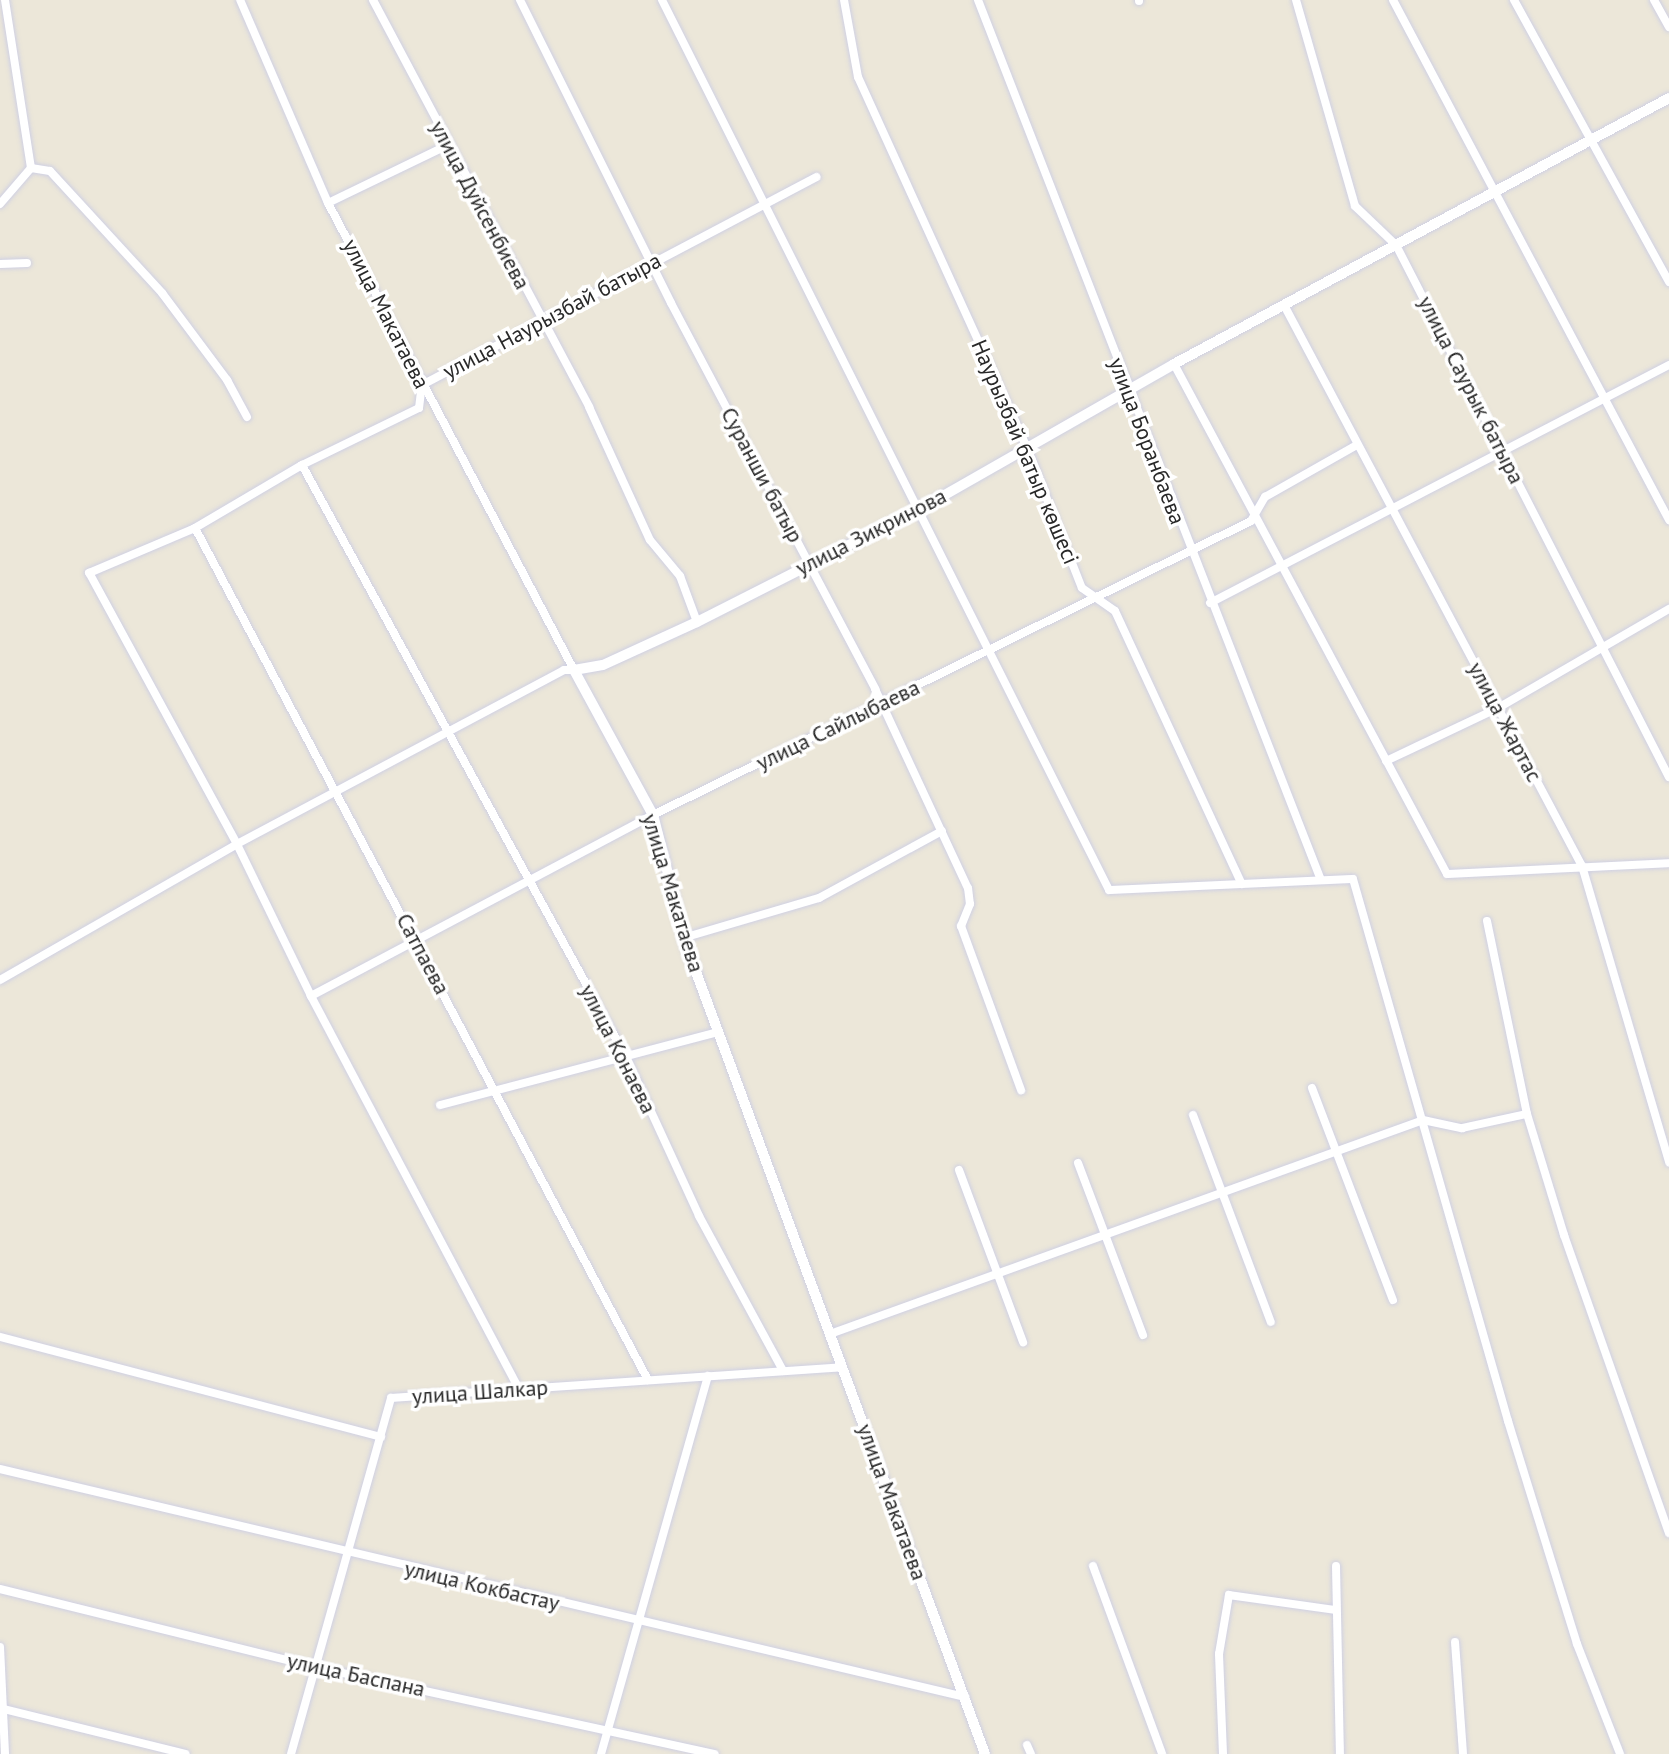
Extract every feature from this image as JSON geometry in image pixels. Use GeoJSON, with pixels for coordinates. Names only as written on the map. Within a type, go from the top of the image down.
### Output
{"type":"FeatureCollection","features":[{"type":"Feature","properties":{"kind":"street"},"geometry":{"type":"LineString","coordinates":[[0,204],[31,168],[5,0]]}},
{"type":"Feature","properties":{"kind":"street","name":"улица Макатаева"},"geometry":{"type":"LineString","coordinates":[[240,0],[328,203],[653,815],[683,938],[985,1754]]}},
{"type":"Feature","properties":{"kind":"street","name":"улица Дуйсенбиева"},"geometry":{"type":"LineString","coordinates":[[373,0],[589,407],[650,540],[680,576],[697,622]]}},
{"type":"Feature","properties":{"kind":"street","name":"Суранши батыр"},"geometry":{"type":"LineString","coordinates":[[520,0],[651,264],[882,704],[942,831],[970,895],[961,926],[1021,1090]]}},
{"type":"Feature","properties":{"kind":"street"},"geometry":{"type":"LineString","coordinates":[[662,0],[1109,890],[1353,879],[1508,1421],[1577,1644],[1620,1754]]}},
{"type":"Feature","properties":{"kind":"street","name":"Наурызбай батыр көшесі"},"geometry":{"type":"LineString","coordinates":[[844,0],[858,77],[1027,448],[1082,588],[1115,611],[1242,884]]}},
{"type":"Feature","properties":{"kind":"street","name":"улица Боранбаева"},"geometry":{"type":"LineString","coordinates":[[978,0],[1210,603],[1321,880]]}},
{"type":"Feature","properties":{"kind":"street","name":"улица Саурык батыра"},"geometry":{"type":"LineString","coordinates":[[1296,0],[1355,206],[1396,245],[1669,777]]}},
{"type":"Feature","properties":{"kind":"street"},"geometry":{"type":"LineString","coordinates":[[1393,0],[1669,520]]}},
{"type":"Feature","properties":{"kind":"street"},"geometry":{"type":"LineString","coordinates":[[1514,0],[1669,282]]}},
{"type":"Feature","properties":{"kind":"street"},"geometry":{"type":"LineString","coordinates":[[1654,0],[1669,27]]}},
{"type":"Feature","properties":{"kind":"street","name":"улица Зикринова"},"geometry":{"type":"LineString","coordinates":[[0,980],[237,844],[564,670],[603,665],[697,622],[920,509],[1174,364],[1669,98]]}},
{"type":"Feature","properties":{"kind":"street"},"geometry":{"type":"LineString","coordinates":[[328,203],[448,145]]}},
{"type":"Feature","properties":{"kind":"street"},"geometry":{"type":"LineString","coordinates":[[31,168],[50,171],[162,293],[227,380],[247,417]]}},
{"type":"Feature","properties":{"kind":"street","name":"улица Наурызбай батыра"},"geometry":{"type":"LineString","coordinates":[[237,844],[89,573],[195,528],[302,465],[419,408],[422,385],[765,201],[817,177]]}},
{"type":"Feature","properties":{"kind":"street"},"geometry":{"type":"LineString","coordinates":[[0,264],[27,263]]}},
{"type":"Feature","properties":{"kind":"street","name":"улица Жартас"},"geometry":{"type":"LineString","coordinates":[[1284,305],[1582,866],[1669,1162]]}},
{"type":"Feature","properties":{"kind":"street"},"geometry":{"type":"LineString","coordinates":[[1174,364],[1447,874],[1669,863]]}},
{"type":"Feature","properties":{"kind":"street"},"geometry":{"type":"LineString","coordinates":[[1210,603],[1390,506],[1669,365]]}},
{"type":"Feature","properties":{"kind":"street","name":"улица Сайлыбаева"},"geometry":{"type":"LineString","coordinates":[[311,996],[417,943],[653,815],[1191,552],[1255,515],[1265,497],[1357,445]]}},
{"type":"Feature","properties":{"kind":"street","name":"улица Конаева"},"geometry":{"type":"LineString","coordinates":[[302,465],[445,733],[531,882],[626,1057],[699,1216],[783,1371]]}},
{"type":"Feature","properties":{"kind":"street","name":"Сатпаева"},"geometry":{"type":"LineString","coordinates":[[195,528],[648,1380]]}},
{"type":"Feature","properties":{"kind":"street"},"geometry":{"type":"LineString","coordinates":[[1386,761],[1498,708],[1669,609]]}},
{"type":"Feature","properties":{"kind":"street"},"geometry":{"type":"LineString","coordinates":[[683,938],[819,898],[942,831]]}},
{"type":"Feature","properties":{"kind":"street"},"geometry":{"type":"LineString","coordinates":[[237,844],[311,996],[519,1389]]}},
{"type":"Feature","properties":{"kind":"street"},"geometry":{"type":"LineString","coordinates":[[1487,921],[1527,1114],[1564,1235],[1669,1533]]}},
{"type":"Feature","properties":{"kind":"street"},"geometry":{"type":"LineString","coordinates":[[440,1105],[718,1032]]}},
{"type":"Feature","properties":{"kind":"street"},"geometry":{"type":"LineString","coordinates":[[1312,1088],[1393,1300]]}},
{"type":"Feature","properties":{"kind":"street"},"geometry":{"type":"LineString","coordinates":[[830,1334],[1423,1120],[1462,1128],[1527,1114]]}},
{"type":"Feature","properties":{"kind":"street"},"geometry":{"type":"LineString","coordinates":[[1193,1115],[1271,1322]]}},
{"type":"Feature","properties":{"kind":"street"},"geometry":{"type":"LineString","coordinates":[[1078,1163],[1143,1335]]}},
{"type":"Feature","properties":{"kind":"street"},"geometry":{"type":"LineString","coordinates":[[959,1170],[994,1275],[1023,1342]]}},
{"type":"Feature","properties":{"kind":"street"},"geometry":{"type":"LineString","coordinates":[[0,1337],[381,1437]]}},
{"type":"Feature","properties":{"kind":"street","name":"улица Шалкар"},"geometry":{"type":"LineString","coordinates":[[291,1754],[391,1398],[842,1367]]}},
{"type":"Feature","properties":{"kind":"street"},"geometry":{"type":"LineString","coordinates":[[601,1754],[708,1376]]}},
{"type":"Feature","properties":{"kind":"street","name":"улица Кокбастау"},"geometry":{"type":"LineString","coordinates":[[0,1469],[347,1555],[965,1697]]}},
{"type":"Feature","properties":{"kind":"street"},"geometry":{"type":"LineString","coordinates":[[1093,1566],[1162,1754]]}},
{"type":"Feature","properties":{"kind":"street"},"geometry":{"type":"LineString","coordinates":[[1336,1566],[1340,1754]]}},
{"type":"Feature","properties":{"kind":"street","name":"улица Баспана"},"geometry":{"type":"LineString","coordinates":[[0,1589],[315,1667],[715,1754]]}},
{"type":"Feature","properties":{"kind":"street"},"geometry":{"type":"LineString","coordinates":[[1223,1754],[1219,1654],[1229,1595],[1336,1610]]}},
{"type":"Feature","properties":{"kind":"street"},"geometry":{"type":"LineString","coordinates":[[1455,1642],[1463,1754]]}},
{"type":"Feature","properties":{"kind":"street"},"geometry":{"type":"LineString","coordinates":[[0,1647],[5,1754]]}},
{"type":"Feature","properties":{"kind":"street"},"geometry":{"type":"LineString","coordinates":[[4,1709],[186,1754]]}},
{"type":"Feature","properties":{"kind":"street"},"geometry":{"type":"LineString","coordinates":[[1027,1745],[1031,1754]]}}]}
